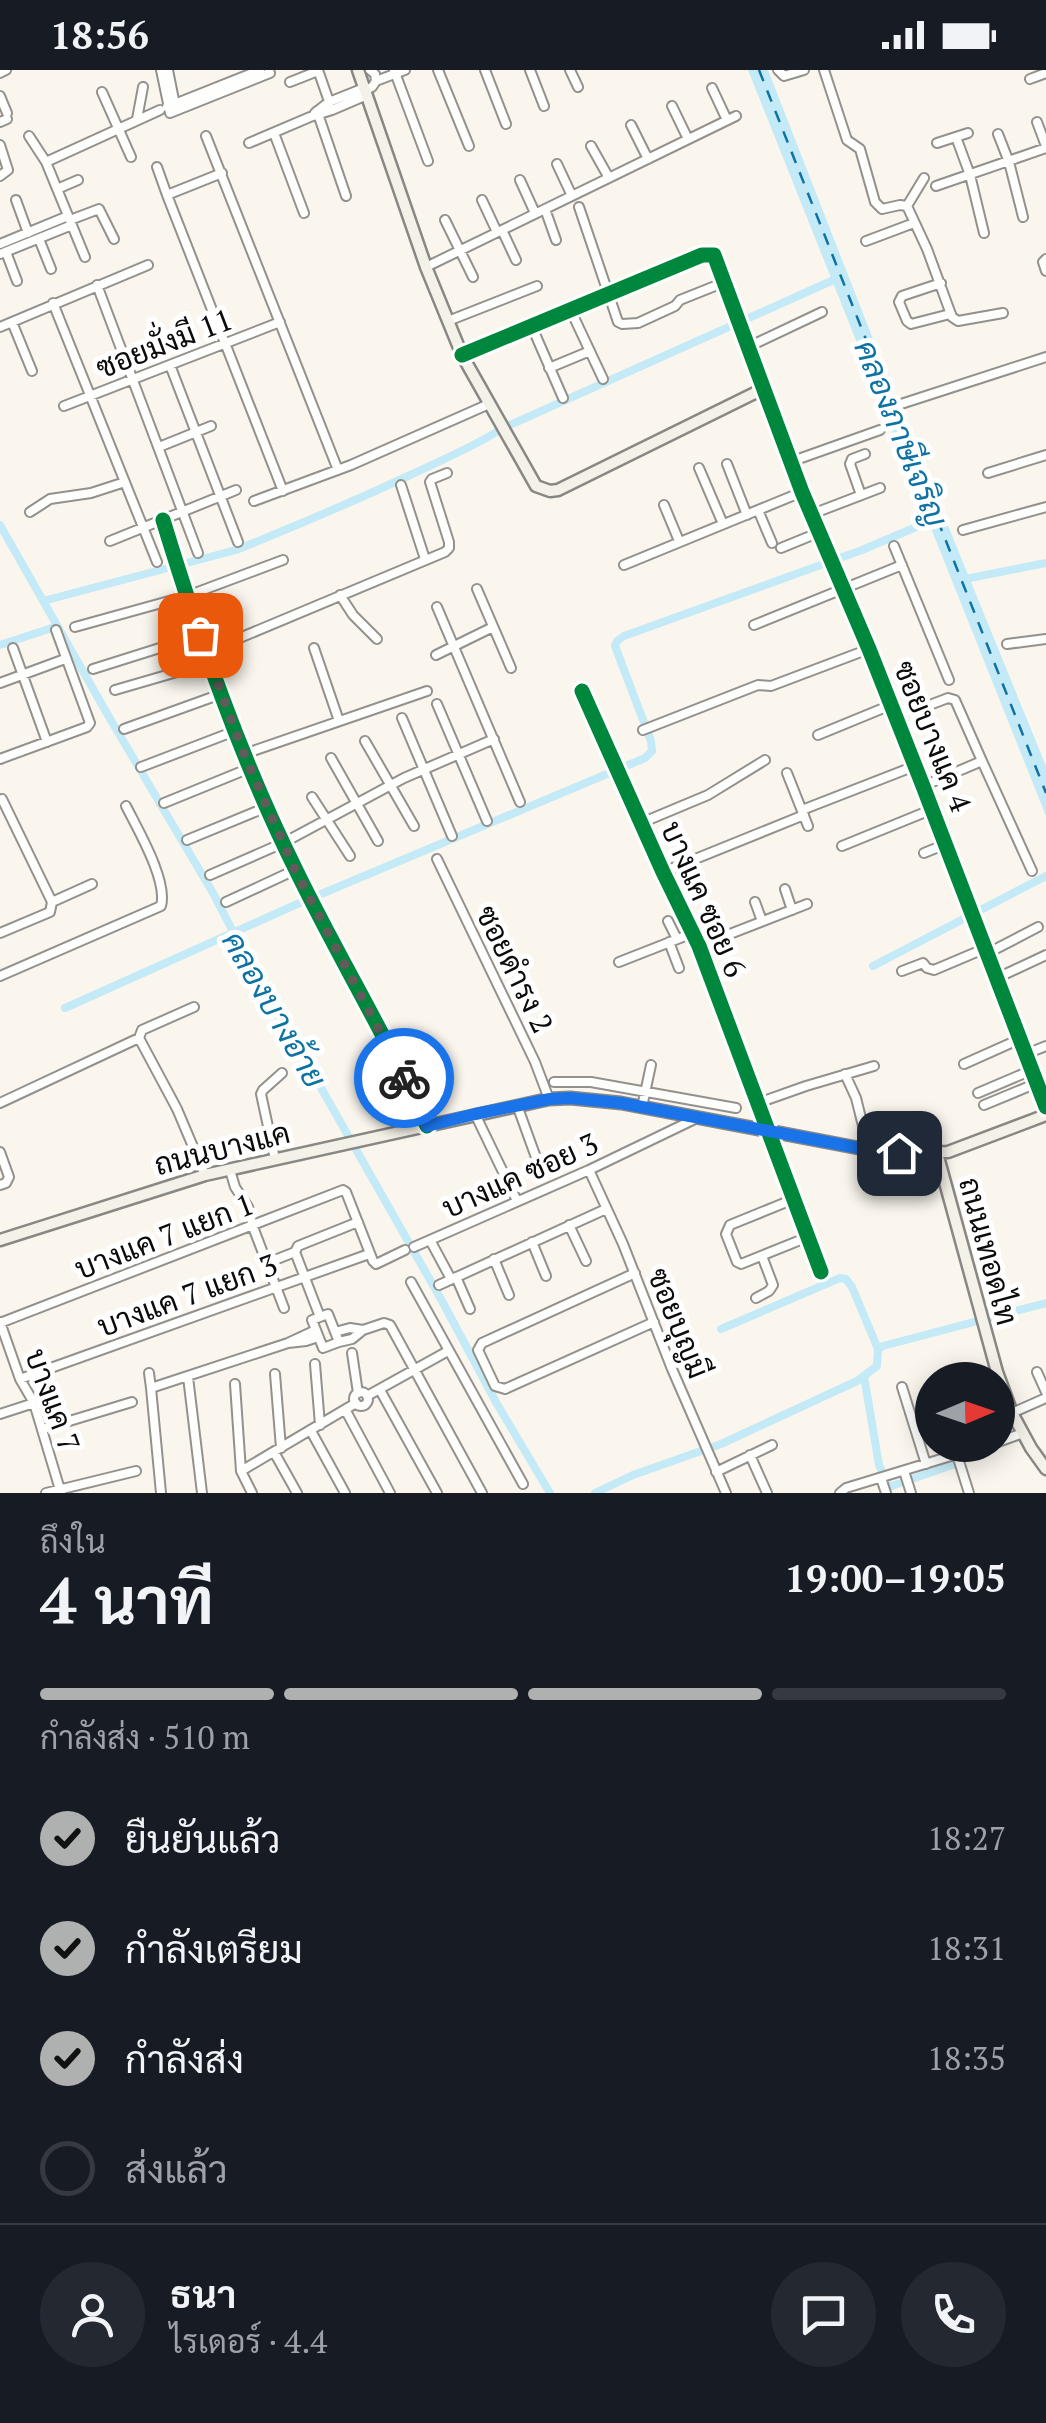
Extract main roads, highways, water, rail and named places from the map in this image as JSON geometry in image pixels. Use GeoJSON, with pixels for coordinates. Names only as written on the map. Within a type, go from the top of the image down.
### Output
{"type":"FeatureCollection","features":[{"type":"Feature","properties":{"kind":"water","name":"คลองภาษีเจริญ"},"geometry":{"type":"Polygon","coordinates":[[[748,70],[768,70],[1046,766],[1046,816],[748,70]]]}},
{"type":"Feature","properties":{"kind":"waterway"},"geometry":{"type":"LineString","coordinates":[[43,601],[236,550],[385,487],[503,428],[838,278]]}},
{"type":"Feature","properties":{"kind":"waterway","name":"คลองภาษีเจริญ"},"geometry":{"type":"LineString","coordinates":[[65,1008],[295,905],[645,758],[652,751],[651,741],[615,646],[617,641],[935,519]]}},
{"type":"Feature","properties":{"kind":"waterway","name":"คลองบางอ้าย"},"geometry":{"type":"LineString","coordinates":[[0,525],[213,893],[271,1004],[550,1493]]}},
{"type":"Feature","properties":{"kind":"waterway"},"geometry":{"type":"LineString","coordinates":[[965,579],[1046,563]]}},
{"type":"Feature","properties":{"kind":"waterway"},"geometry":{"type":"LineString","coordinates":[[0,645],[58,626]]}},
{"type":"Feature","properties":{"kind":"waterway"},"geometry":{"type":"LineString","coordinates":[[873,966],[1046,876]]}},
{"type":"Feature","properties":{"kind":"waterway"},"geometry":{"type":"LineString","coordinates":[[721,1329],[840,1278],[852,1287],[878,1349]]}},
{"type":"Feature","properties":{"kind":"waterway"},"geometry":{"type":"LineString","coordinates":[[595,1493],[633,1475],[721,1444],[857,1381],[877,1366],[878,1349],[883,1346],[1046,1303]]}},
{"type":"Feature","properties":{"kind":"waterway"},"geometry":{"type":"LineString","coordinates":[[864,1376],[879,1465],[889,1487],[955,1464]]}}]}
